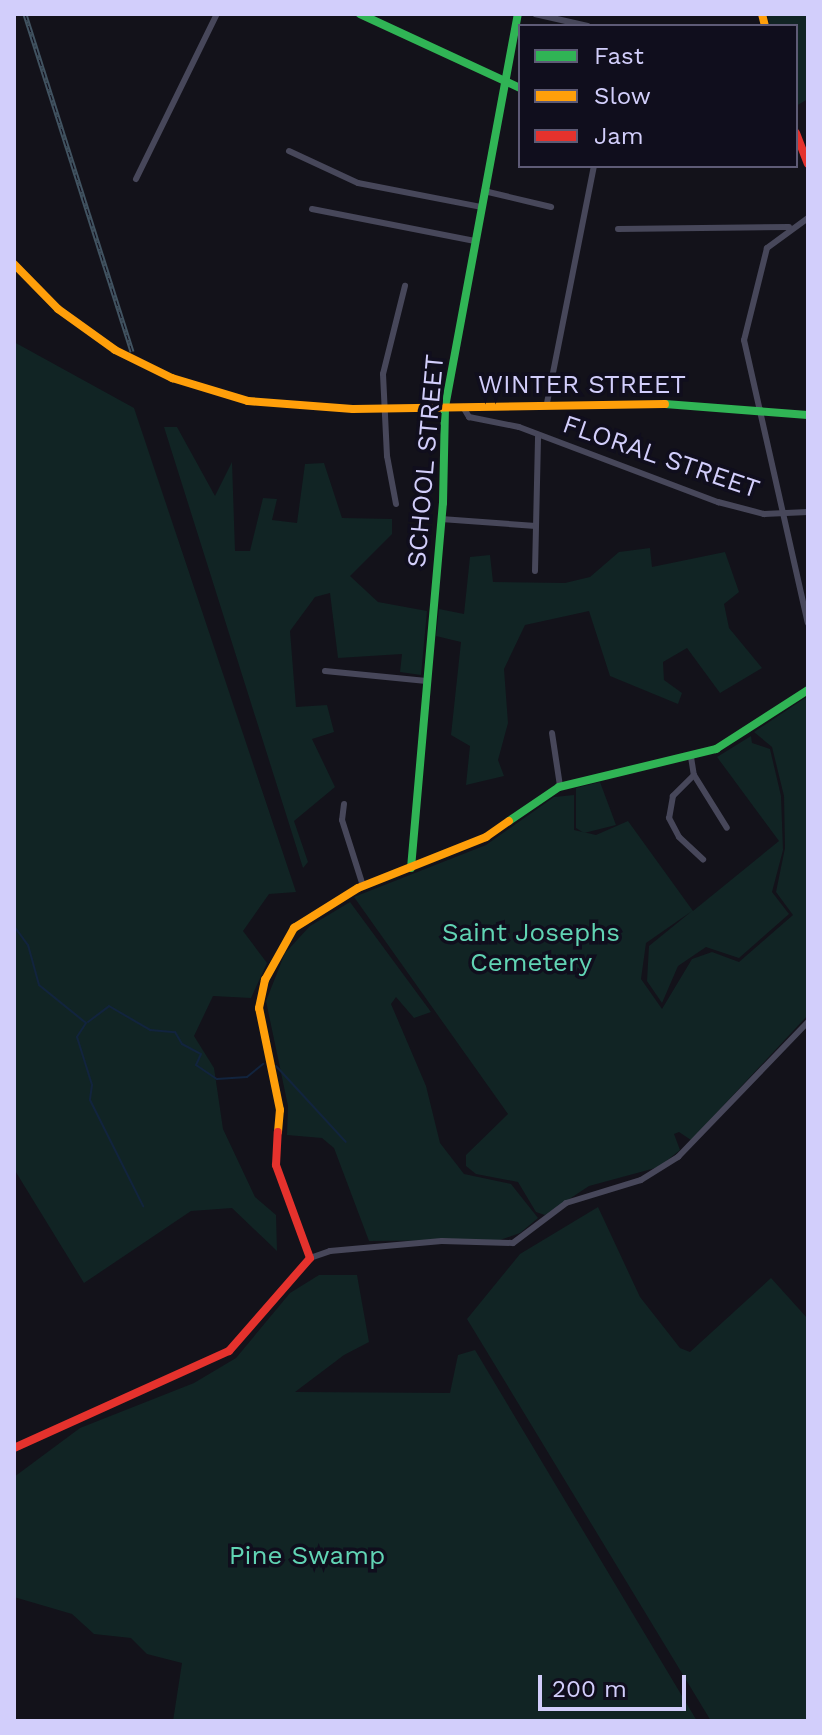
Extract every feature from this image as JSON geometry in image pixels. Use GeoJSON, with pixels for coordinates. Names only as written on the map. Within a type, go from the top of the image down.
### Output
{"type":"FeatureCollection","features":[{"type":"Feature","properties":{"kind":"street"},"geometry":{"type":"LineString","coordinates":[[136,179],[217,14]]}},
{"type":"Feature","properties":{"kind":"street"},"geometry":{"type":"LineString","coordinates":[[360,14],[504,85],[518,88]]}},
{"type":"Feature","properties":{"kind":"street","name":"SCHOOL STREET"},"geometry":{"type":"LineString","coordinates":[[411,868],[441,519],[445,407],[518,14]]}},
{"type":"Feature","properties":{"kind":"street"},"geometry":{"type":"LineString","coordinates":[[535,14],[579,24]]}},
{"type":"Feature","properties":{"kind":"street"},"geometry":{"type":"LineString","coordinates":[[289,151],[358,183],[481,207]]}},
{"type":"Feature","properties":{"kind":"street"},"geometry":{"type":"LineString","coordinates":[[802,151],[808,164]]}},
{"type":"Feature","properties":{"kind":"street"},"geometry":{"type":"LineString","coordinates":[[547,403],[594,168]]}},
{"type":"Feature","properties":{"kind":"street"},"geometry":{"type":"LineString","coordinates":[[484,191],[551,207]]}},
{"type":"Feature","properties":{"kind":"street"},"geometry":{"type":"LineString","coordinates":[[312,209],[475,241]]}},
{"type":"Feature","properties":{"kind":"street"},"geometry":{"type":"LineString","coordinates":[[808,218],[772,240],[762,258],[744,338],[787,516],[808,623]]}},
{"type":"Feature","properties":{"kind":"street"},"geometry":{"type":"LineString","coordinates":[[618,229],[792,227]]}},
{"type":"Feature","properties":{"kind":"street","name":"WINTER STREET"},"geometry":{"type":"LineString","coordinates":[[14,264],[70,320],[125,356],[172,378],[248,401],[385,407],[547,403],[759,410],[808,415]]}},
{"type":"Feature","properties":{"kind":"street"},"geometry":{"type":"LineString","coordinates":[[396,504],[383,367],[405,286]]}},
{"type":"Feature","properties":{"kind":"street","name":"FLORAL STREET"},"geometry":{"type":"LineString","coordinates":[[463,405],[469,417],[538,435],[718,502],[787,516],[808,512]]}},
{"type":"Feature","properties":{"kind":"street"},"geometry":{"type":"LineString","coordinates":[[535,571],[538,435]]}},
{"type":"Feature","properties":{"kind":"street"},"geometry":{"type":"LineString","coordinates":[[441,519],[536,526]]}},
{"type":"Feature","properties":{"kind":"street"},"geometry":{"type":"LineString","coordinates":[[325,671],[427,681]]}},
{"type":"Feature","properties":{"kind":"street"},"geometry":{"type":"LineString","coordinates":[[310,1258],[276,1165],[280,1110],[259,996],[292,930],[363,886],[493,834],[560,786],[691,757],[727,744],[808,690]]}},
{"type":"Feature","properties":{"kind":"street"},"geometry":{"type":"LineString","coordinates":[[552,733],[560,786]]}},
{"type":"Feature","properties":{"kind":"street"},"geometry":{"type":"LineString","coordinates":[[691,757],[694,775],[727,828]]}},
{"type":"Feature","properties":{"kind":"street"},"geometry":{"type":"LineString","coordinates":[[694,775],[673,796],[669,818],[679,837],[703,859]]}},
{"type":"Feature","properties":{"kind":"street"},"geometry":{"type":"LineString","coordinates":[[344,804],[342,820],[363,886]]}},
{"type":"Feature","properties":{"kind":"street"},"geometry":{"type":"LineString","coordinates":[[14,1448],[36,1434],[229,1351],[310,1258],[330,1251],[442,1241],[513,1243],[575,1199],[641,1180],[678,1157],[808,1022]]}},
{"type":"Feature","properties":{"kind":"green space"},"geometry":{"type":"Polygon","coordinates":[[[767,14],[808,14],[808,99],[798,105],[798,24],[770,24],[767,14]]]}},
{"type":"Feature","properties":{"kind":"green space"},"geometry":{"type":"Polygon","coordinates":[[[14,342],[134,408],[296,892],[269,894],[243,931],[267,963],[251,998],[213,996],[194,1036],[214,1068],[223,1129],[255,1197],[276,1215],[277,1251],[232,1208],[191,1211],[84,1283],[14,1169],[14,342]]]}},
{"type":"Feature","properties":{"kind":"green space"},"geometry":{"type":"Polygon","coordinates":[[[164,427],[177,427],[215,496],[232,462],[235,551],[250,551],[263,498],[277,499],[272,520],[297,523],[305,464],[324,463],[342,518],[392,519],[392,534],[350,576],[378,602],[427,611],[421,675],[400,672],[402,654],[338,658],[330,593],[315,597],[290,631],[296,707],[327,705],[334,732],[312,739],[335,787],[294,821],[308,862],[303,868],[164,427]]]}},
{"type":"Feature","properties":{"kind":"green space"},"geometry":{"type":"Polygon","coordinates":[[[650,548],[652,567],[725,552],[739,592],[724,604],[729,628],[762,668],[720,693],[687,648],[663,662],[664,680],[682,693],[678,704],[610,676],[589,611],[525,625],[504,669],[508,723],[498,760],[504,776],[466,785],[470,746],[451,735],[461,642],[436,636],[439,609],[464,614],[470,557],[490,555],[493,582],[565,583],[590,577],[619,552],[650,548]]]}},
{"type":"Feature","properties":{"kind":"green space","name":"Saint Josephs Cemetery"},"geometry":{"type":"Polygon","coordinates":[[[808,696],[808,1015],[691,1140],[679,1132],[674,1134],[680,1150],[659,1167],[589,1186],[545,1215],[536,1212],[518,1182],[476,1174],[466,1166],[466,1155],[508,1114],[354,897],[486,845],[554,797],[574,795],[574,830],[596,835],[628,821],[693,911],[779,841],[717,757],[751,736],[752,743],[770,749],[781,796],[783,850],[772,892],[789,914],[739,958],[706,947],[678,966],[662,1003],[647,981],[649,946],[692,911],[646,943],[641,979],[662,1009],[692,959],[712,952],[739,962],[793,915],[776,892],[785,848],[784,796],[772,747],[754,732],[808,696]]]}},
{"type":"Feature","properties":{"kind":"green space"},"geometry":{"type":"Polygon","coordinates":[[[600,782],[616,825],[584,833],[576,828],[576,788],[600,782]]]}},
{"type":"Feature","properties":{"kind":"green space"},"geometry":{"type":"Polygon","coordinates":[[[350,902],[431,1012],[414,1018],[396,997],[391,1004],[426,1086],[440,1143],[464,1174],[511,1184],[538,1218],[520,1233],[500,1240],[369,1241],[334,1148],[322,1138],[287,1135],[288,1106],[266,1001],[285,953],[310,926],[350,902]]]}},
{"type":"Feature","properties":{"kind":"green space"},"geometry":{"type":"Polygon","coordinates":[[[598,1207],[640,1297],[680,1348],[690,1352],[771,1278],[808,1319],[808,1721],[711,1721],[467,1319],[520,1254],[598,1207]]]}},
{"type":"Feature","properties":{"kind":"green space","name":"Pine Swamp"},"geometry":{"type":"Polygon","coordinates":[[[319,1275],[357,1275],[369,1342],[344,1355],[295,1392],[450,1393],[458,1355],[475,1350],[697,1721],[173,1721],[182,1663],[147,1654],[131,1638],[94,1634],[72,1614],[14,1597],[14,1477],[80,1428],[194,1383],[236,1358],[290,1293],[319,1275]]]}},
{"type":"Feature","properties":{"kind":"waterway"},"geometry":{"type":"LineString","coordinates":[[14,926],[28,945],[39,985],[86,1023],[77,1037],[92,1085],[90,1100],[143,1206]]}},
{"type":"Feature","properties":{"kind":"waterway"},"geometry":{"type":"LineString","coordinates":[[88,1022],[109,1006],[150,1030],[175,1032],[182,1044],[201,1054],[196,1065],[217,1079],[247,1077],[263,1064]]}},
{"type":"Feature","properties":{"kind":"waterway"},"geometry":{"type":"LineString","coordinates":[[276,1066],[346,1142]]}},
{"type":"Feature","properties":{"kind":"railway"},"geometry":{"type":"LineString","coordinates":[[25,14],[132,351]]}},
{"type":"Feature","properties":{"kind":"traffic: fast"},"geometry":{"type":"LineString","coordinates":[[360,14],[518,87]]}},
{"type":"Feature","properties":{"kind":"traffic: fast"},"geometry":{"type":"LineString","coordinates":[[411,868],[443,503],[445,407],[518,14]]}},
{"type":"Feature","properties":{"kind":"traffic: fast"},"geometry":{"type":"LineString","coordinates":[[665,404],[808,415]]}},
{"type":"Feature","properties":{"kind":"traffic: fast"},"geometry":{"type":"LineString","coordinates":[[509,821],[559,787],[716,749],[808,690]]}},
{"type":"Feature","properties":{"kind":"traffic: slow"},"geometry":{"type":"LineString","coordinates":[[762,14],[764,24]]}},
{"type":"Feature","properties":{"kind":"traffic: slow"},"geometry":{"type":"LineString","coordinates":[[14,264],[58,309],[115,350],[172,378],[248,401],[353,409],[665,404]]}},
{"type":"Feature","properties":{"kind":"traffic: slow"},"geometry":{"type":"LineString","coordinates":[[278,1132],[280,1110],[259,1008],[265,980],[294,928],[358,888],[486,837],[509,821]]}},
{"type":"Feature","properties":{"kind":"traffic: jam"},"geometry":{"type":"LineString","coordinates":[[798,138],[808,164]]}},
{"type":"Feature","properties":{"kind":"traffic: jam"},"geometry":{"type":"LineString","coordinates":[[14,1448],[229,1351],[310,1258],[276,1165],[278,1132]]}}]}
